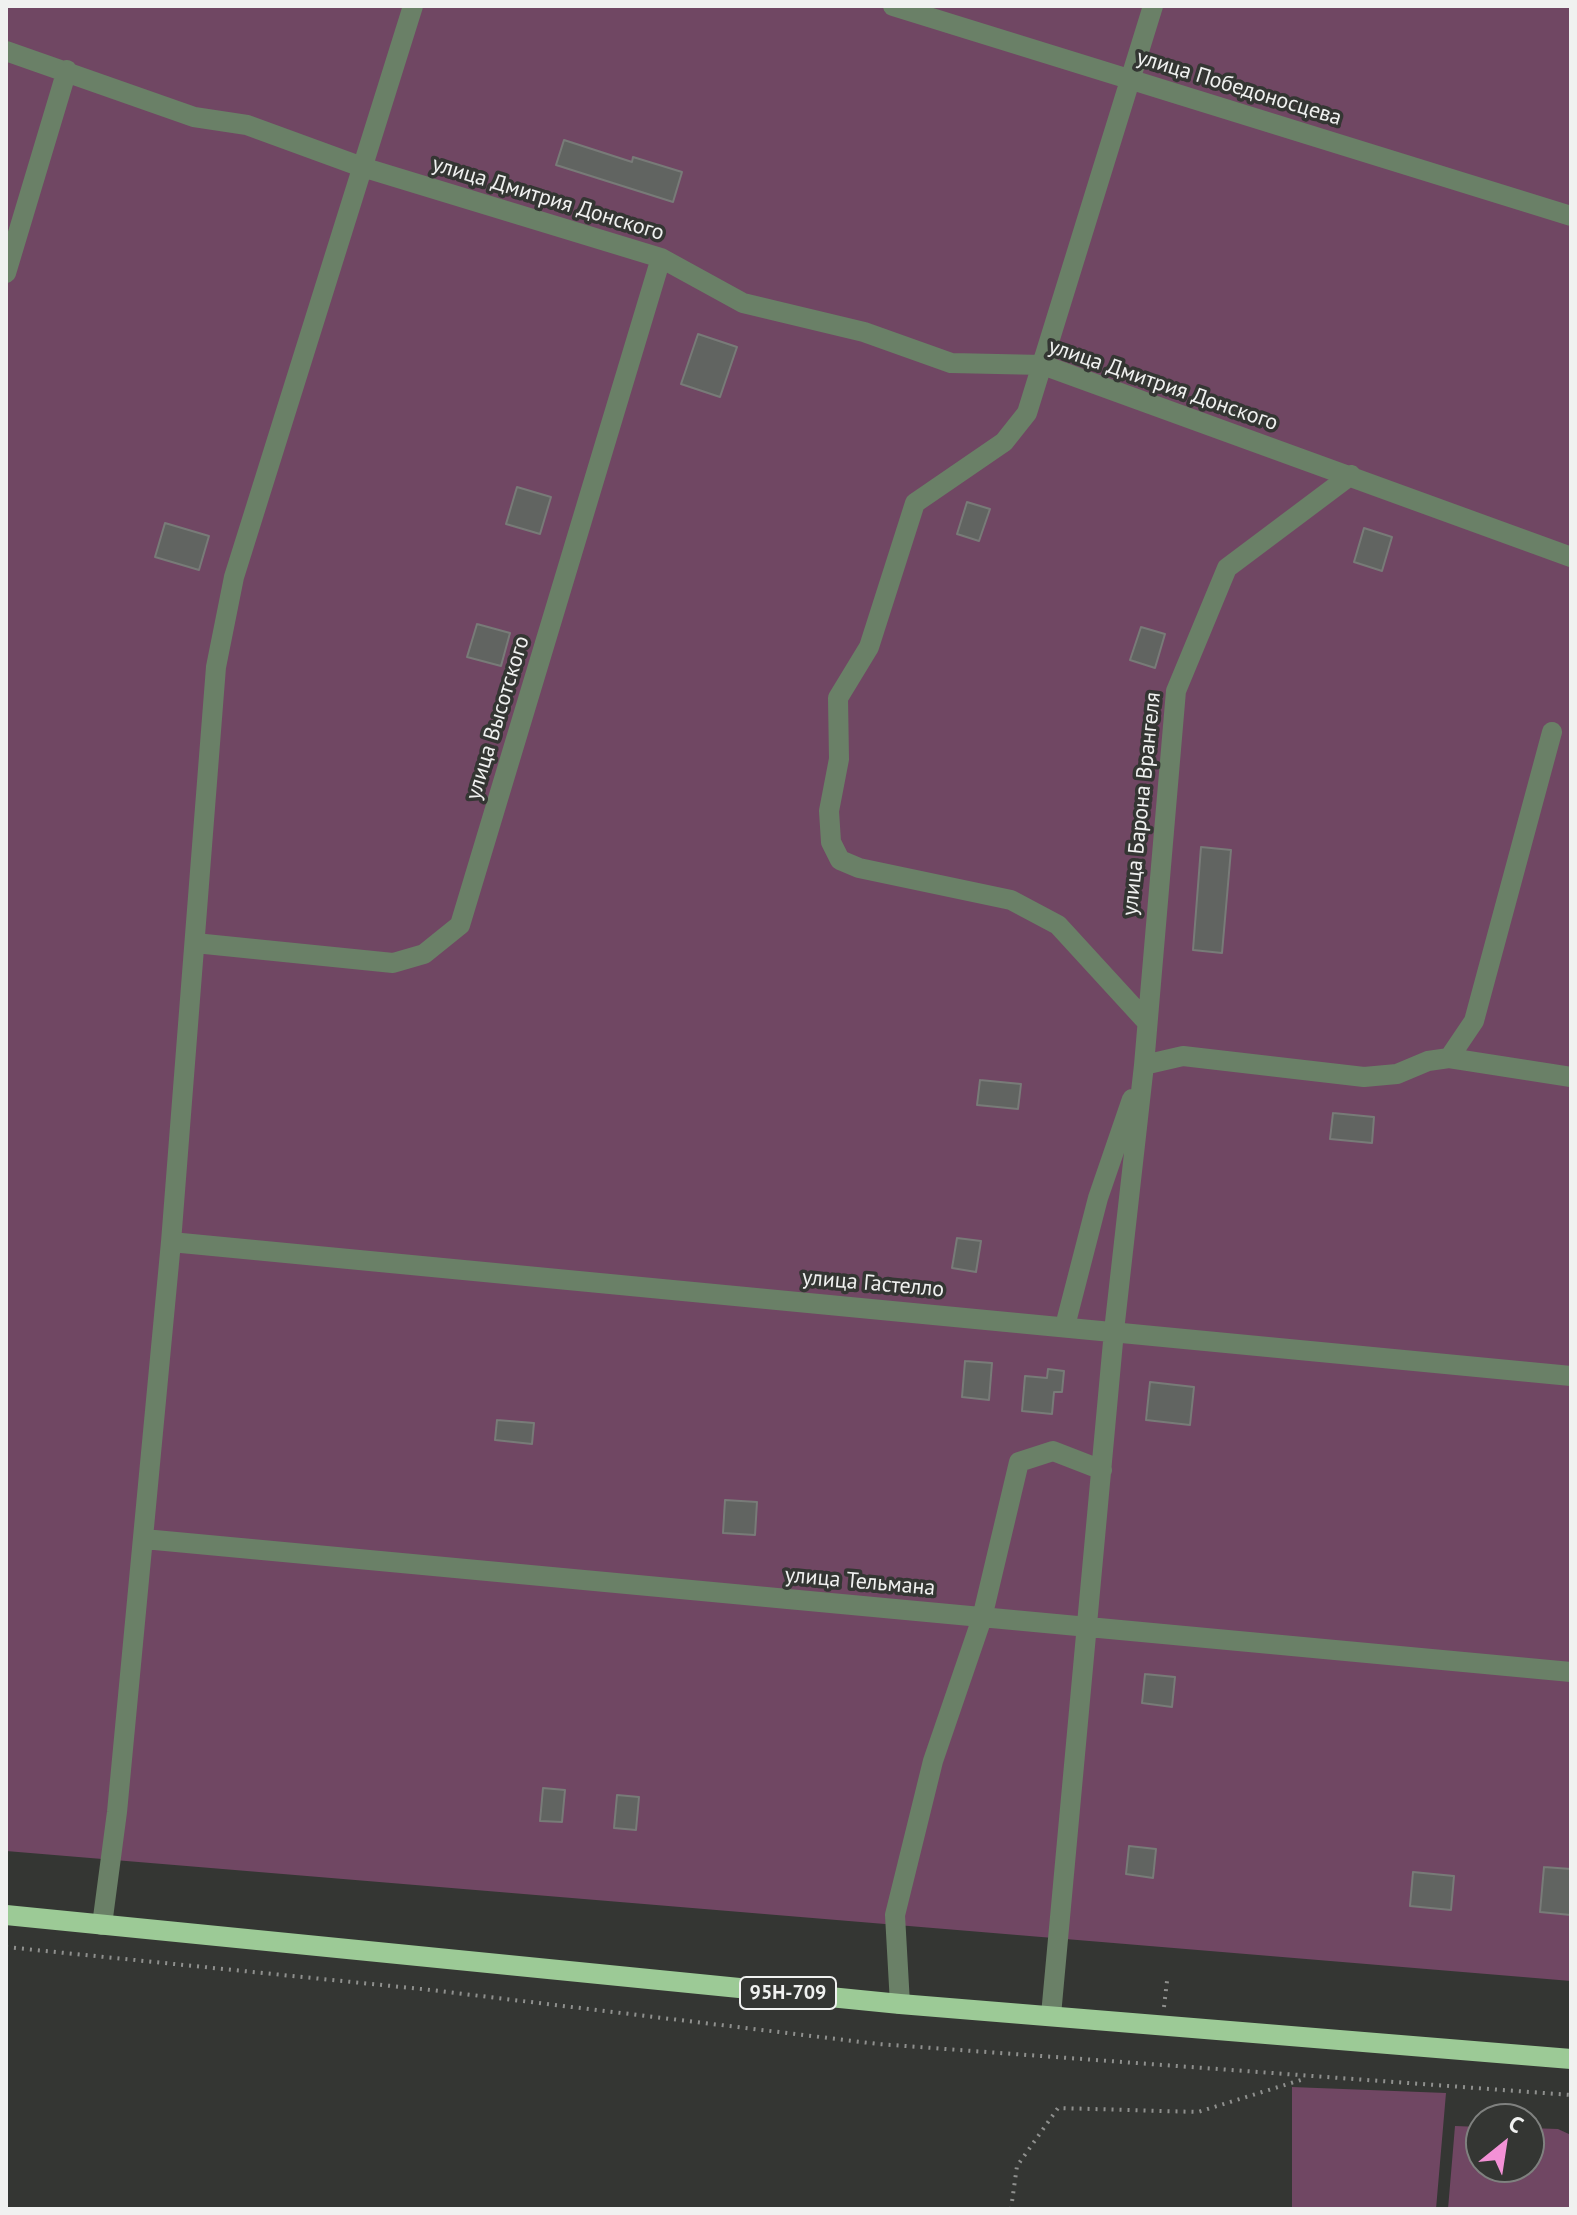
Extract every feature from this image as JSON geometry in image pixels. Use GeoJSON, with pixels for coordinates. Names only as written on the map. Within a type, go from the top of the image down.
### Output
{"type":"FeatureCollection","features":[{"type":"Feature","properties":{"kind":"main road","name":"95Н-709"},"geometry":{"type":"LineString","coordinates":[[6,1915],[900,2004],[1571,2059]]}},
{"type":"Feature","properties":{"kind":"street"},"geometry":{"type":"LineString","coordinates":[[102,1925],[144,1539],[171,1242],[216,667],[234,577],[413,6]]}},
{"type":"Feature","properties":{"kind":"street","name":"улица Победоносцева"},"geometry":{"type":"LineString","coordinates":[[893,6],[1571,216]]}},
{"type":"Feature","properties":{"kind":"street"},"geometry":{"type":"LineString","coordinates":[[1146,1021],[1058,925],[1011,900],[859,868],[840,860],[831,842],[829,811],[840,738],[838,698],[869,647],[915,503],[1004,442],[1027,413],[1153,6]]}},
{"type":"Feature","properties":{"kind":"street","name":"улица Дмитрия Донского"},"geometry":{"type":"LineString","coordinates":[[6,51],[194,117],[247,125],[362,167],[661,258],[743,303],[864,332],[951,363],[1043,365],[1571,557]]}},
{"type":"Feature","properties":{"kind":"street"},"geometry":{"type":"LineString","coordinates":[[6,273],[67,70]]}},
{"type":"Feature","properties":{"kind":"street","name":"улица Высотского"},"geometry":{"type":"LineString","coordinates":[[195,943],[393,963],[424,954],[460,925],[661,258]]}},
{"type":"Feature","properties":{"kind":"street","name":"улица Барона Врангеля"},"geometry":{"type":"LineString","coordinates":[[1144,1065],[1176,691],[1227,568],[1351,475]]}},
{"type":"Feature","properties":{"kind":"street"},"geometry":{"type":"LineString","coordinates":[[1449,1058],[1474,1021],[1552,732]]}},
{"type":"Feature","properties":{"kind":"street"},"geometry":{"type":"LineString","coordinates":[[1144,1065],[1183,1056],[1364,1077],[1397,1074],[1428,1061],[1449,1058],[1571,1077]]}},
{"type":"Feature","properties":{"kind":"street"},"geometry":{"type":"LineString","coordinates":[[1065,1326],[1098,1198],[1144,1065]]}},
{"type":"Feature","properties":{"kind":"street"},"geometry":{"type":"LineString","coordinates":[[1051,2015],[1114,1331],[1144,1065]]}},
{"type":"Feature","properties":{"kind":"street","name":"улица Гастелло"},"geometry":{"type":"LineString","coordinates":[[171,1242],[1571,1376]]}},
{"type":"Feature","properties":{"kind":"street"},"geometry":{"type":"LineString","coordinates":[[900,2004],[895,1915],[933,1761],[982,1618],[1019,1462],[1053,1451],[1102,1470]]}},
{"type":"Feature","properties":{"kind":"street","name":"улица Тельмана"},"geometry":{"type":"LineString","coordinates":[[144,1539],[1571,1672]]}},
{"type":"Feature","properties":{"kind":"path"},"geometry":{"type":"LineString","coordinates":[[6,1947],[431,1990],[878,2044],[1571,2095]]}},
{"type":"Feature","properties":{"kind":"path"},"geometry":{"type":"LineString","coordinates":[[1162,2024],[1167,1981]]}},
{"type":"Feature","properties":{"kind":"path"},"geometry":{"type":"LineString","coordinates":[[1011,2209],[1017,2166],[1058,2108],[1198,2112],[1309,2078]]}},
{"type":"Feature","properties":{"kind":"shaded area"},"geometry":{"type":"Polygon","coordinates":[[[6,6],[1571,6],[1571,1981],[6,1851],[6,6]]]}},
{"type":"Feature","properties":{"kind":"shaded area"},"geometry":{"type":"Polygon","coordinates":[[[1292,2087],[1446,2093],[1436,2209],[1292,2209],[1292,2087]]]}},
{"type":"Feature","properties":{"kind":"shaded area"},"geometry":{"type":"Polygon","coordinates":[[[1455,2126],[1465,2126],[1465,2183],[1545,2183],[1545,2129],[1558,2129],[1571,2135],[1571,2209],[1448,2209],[1455,2126]]]}},
{"type":"Feature","properties":{"kind":"building"},"geometry":{"type":"Polygon","coordinates":[[[564,140],[632,162],[633,157],[682,172],[673,202],[556,165],[564,140]]]}},
{"type":"Feature","properties":{"kind":"building"},"geometry":{"type":"Polygon","coordinates":[[[698,334],[737,347],[720,397],[681,384],[698,334]]]}},
{"type":"Feature","properties":{"kind":"building"},"geometry":{"type":"Polygon","coordinates":[[[517,487],[551,497],[540,534],[506,524],[517,487]]]}},
{"type":"Feature","properties":{"kind":"building"},"geometry":{"type":"Polygon","coordinates":[[[967,502],[990,509],[979,541],[957,534],[967,502]]]}},
{"type":"Feature","properties":{"kind":"building"},"geometry":{"type":"Polygon","coordinates":[[[165,523],[209,536],[199,570],[155,557],[165,523]]]}},
{"type":"Feature","properties":{"kind":"building"},"geometry":{"type":"Polygon","coordinates":[[[1364,528],[1392,537],[1382,571],[1354,562],[1364,528]]]}},
{"type":"Feature","properties":{"kind":"building"},"geometry":{"type":"Polygon","coordinates":[[[477,624],[510,633],[501,666],[467,657],[477,624]]]}},
{"type":"Feature","properties":{"kind":"building"},"geometry":{"type":"Polygon","coordinates":[[[1141,627],[1165,634],[1155,668],[1130,660],[1141,627]]]}},
{"type":"Feature","properties":{"kind":"building"},"geometry":{"type":"Polygon","coordinates":[[[1201,847],[1231,850],[1222,953],[1193,950],[1201,847]]]}},
{"type":"Feature","properties":{"kind":"building"},"geometry":{"type":"Polygon","coordinates":[[[980,1080],[1021,1084],[1018,1109],[977,1105],[980,1080]]]}},
{"type":"Feature","properties":{"kind":"building"},"geometry":{"type":"Polygon","coordinates":[[[1333,1113],[1374,1117],[1372,1143],[1330,1139],[1333,1113]]]}},
{"type":"Feature","properties":{"kind":"building"},"geometry":{"type":"Polygon","coordinates":[[[957,1238],[981,1241],[976,1272],[952,1268],[957,1238]]]}},
{"type":"Feature","properties":{"kind":"building"},"geometry":{"type":"Polygon","coordinates":[[[965,1361],[992,1363],[989,1400],[962,1397],[965,1361]]]}},
{"type":"Feature","properties":{"kind":"building"},"geometry":{"type":"Polygon","coordinates":[[[1048,1369],[1064,1371],[1062,1392],[1054,1392],[1052,1414],[1022,1411],[1025,1376],[1047,1378],[1048,1369]]]}},
{"type":"Feature","properties":{"kind":"building"},"geometry":{"type":"Polygon","coordinates":[[[1150,1382],[1194,1387],[1190,1425],[1146,1420],[1150,1382]]]}},
{"type":"Feature","properties":{"kind":"building"},"geometry":{"type":"Polygon","coordinates":[[[497,1420],[534,1423],[532,1444],[495,1440],[497,1420]]]}},
{"type":"Feature","properties":{"kind":"building"},"geometry":{"type":"Polygon","coordinates":[[[725,1500],[757,1502],[755,1535],[723,1533],[725,1500]]]}},
{"type":"Feature","properties":{"kind":"building"},"geometry":{"type":"Polygon","coordinates":[[[1145,1674],[1175,1677],[1172,1707],[1142,1703],[1145,1674]]]}},
{"type":"Feature","properties":{"kind":"building"},"geometry":{"type":"Polygon","coordinates":[[[543,1788],[565,1790],[562,1822],[540,1821],[543,1788]]]}},
{"type":"Feature","properties":{"kind":"building"},"geometry":{"type":"Polygon","coordinates":[[[617,1795],[639,1797],[636,1830],[614,1828],[617,1795]]]}},
{"type":"Feature","properties":{"kind":"building"},"geometry":{"type":"Polygon","coordinates":[[[1129,1846],[1156,1849],[1153,1878],[1126,1874],[1129,1846]]]}},
{"type":"Feature","properties":{"kind":"building"},"geometry":{"type":"Polygon","coordinates":[[[1544,1867],[1571,1869],[1571,1915],[1540,1912],[1544,1867]]]}},
{"type":"Feature","properties":{"kind":"building"},"geometry":{"type":"Polygon","coordinates":[[[1413,1872],[1454,1876],[1451,1910],[1410,1906],[1413,1872]]]}}]}
